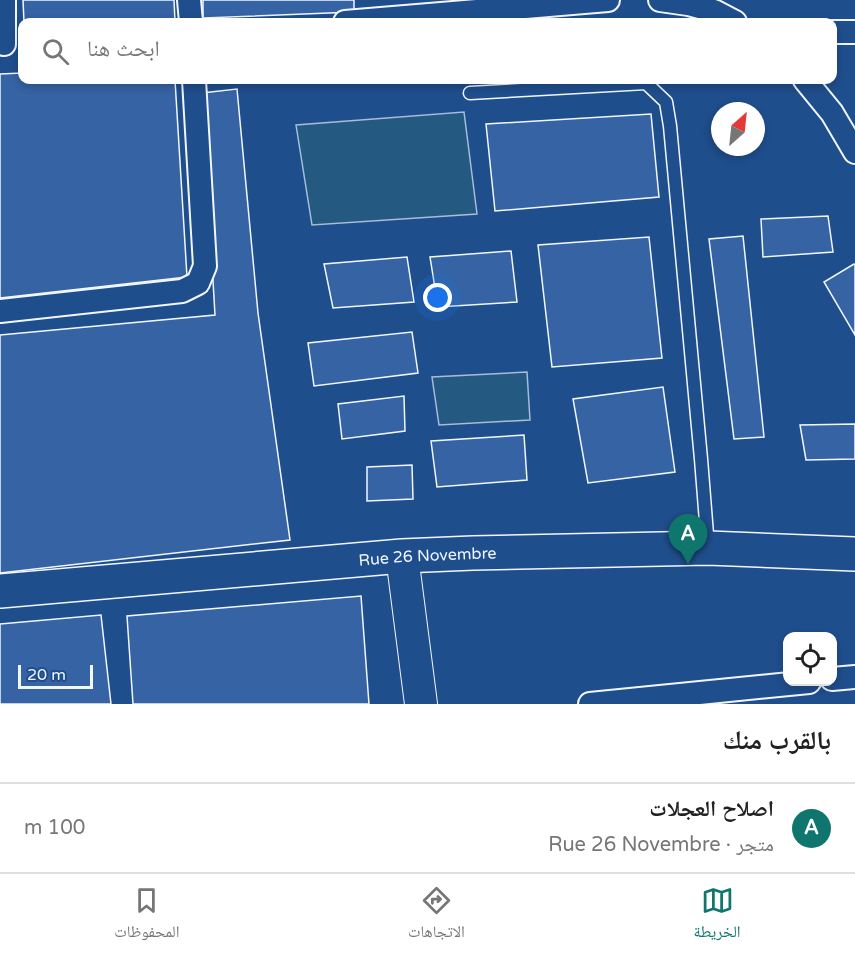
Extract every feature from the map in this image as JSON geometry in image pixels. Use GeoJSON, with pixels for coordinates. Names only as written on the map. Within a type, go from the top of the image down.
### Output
{"type":"FeatureCollection","features":[{"type":"Feature","properties":{"kind":"main road","name":"Rue 26 Novembre"},"geometry":{"type":"LineString","coordinates":[[0,591],[402,556],[708,548],[855,554]]}},
{"type":"Feature","properties":{"kind":"street"},"geometry":{"type":"LineString","coordinates":[[4,0],[9,44]]}},
{"type":"Feature","properties":{"kind":"street"},"geometry":{"type":"LineString","coordinates":[[189,0],[190,18]]}},
{"type":"Feature","properties":{"kind":"street"},"geometry":{"type":"LineString","coordinates":[[355,18],[374,10],[608,0]]}},
{"type":"Feature","properties":{"kind":"street"},"geometry":{"type":"LineString","coordinates":[[660,0],[714,6],[730,18]]}},
{"type":"Feature","properties":{"kind":"street"},"geometry":{"type":"LineString","coordinates":[[837,32],[855,32]]}},
{"type":"Feature","properties":{"kind":"street"},"geometry":{"type":"LineString","coordinates":[[0,311],[182,291],[198,284],[205,266],[194,84]]}},
{"type":"Feature","properties":{"kind":"street"},"geometry":{"type":"LineString","coordinates":[[808,84],[832,113],[855,152]]}},
{"type":"Feature","properties":{"kind":"street"},"geometry":{"type":"LineString","coordinates":[[402,556],[421,704]]}},
{"type":"Feature","properties":{"kind":"street"},"geometry":{"type":"LineString","coordinates":[[837,679],[855,677]]}},
{"type":"Feature","properties":{"kind":"street"},"geometry":{"type":"LineString","coordinates":[[590,704],[783,684]]}},
{"type":"Feature","properties":{"kind":"lane"},"geometry":{"type":"LineString","coordinates":[[470,93],[628,84]]}},
{"type":"Feature","properties":{"kind":"lane"},"geometry":{"type":"LineString","coordinates":[[647,84],[666,102],[702,459],[708,548]]}},
{"type":"Feature","properties":{"kind":"shaded area"},"geometry":{"type":"Polygon","coordinates":[[[464,112],[477,214],[312,225],[296,125],[464,112]]]}},
{"type":"Feature","properties":{"kind":"shaded area"},"geometry":{"type":"Polygon","coordinates":[[[527,372],[530,420],[439,425],[432,377],[527,372]]]}},
{"type":"Feature","properties":{"kind":"building"},"geometry":{"type":"Polygon","coordinates":[[[23,0],[174,0],[175,18],[24,18],[23,0]]]}},
{"type":"Feature","properties":{"kind":"building"},"geometry":{"type":"Polygon","coordinates":[[[203,0],[354,0],[354,12],[203,18],[203,0]]]}},
{"type":"Feature","properties":{"kind":"building"},"geometry":{"type":"Polygon","coordinates":[[[18,73],[18,84],[175,84],[187,277],[0,298],[0,74],[18,73]]]}},
{"type":"Feature","properties":{"kind":"building"},"geometry":{"type":"Polygon","coordinates":[[[237,89],[258,313],[290,540],[0,573],[0,335],[215,315],[202,93],[237,89]]]}},
{"type":"Feature","properties":{"kind":"building"},"geometry":{"type":"Polygon","coordinates":[[[651,114],[659,197],[495,211],[486,124],[651,114]]]}},
{"type":"Feature","properties":{"kind":"building"},"geometry":{"type":"Polygon","coordinates":[[[828,216],[833,252],[763,257],[761,219],[828,216]]]}},
{"type":"Feature","properties":{"kind":"building"},"geometry":{"type":"Polygon","coordinates":[[[743,236],[764,437],[734,439],[709,239],[743,236]]]}},
{"type":"Feature","properties":{"kind":"building"},"geometry":{"type":"Polygon","coordinates":[[[649,237],[662,358],[552,367],[538,245],[649,237]]]}},
{"type":"Feature","properties":{"kind":"building"},"geometry":{"type":"Polygon","coordinates":[[[511,251],[517,302],[438,307],[430,257],[511,251]]]}},
{"type":"Feature","properties":{"kind":"building"},"geometry":{"type":"Polygon","coordinates":[[[407,257],[414,302],[333,308],[324,264],[407,257]]]}},
{"type":"Feature","properties":{"kind":"building"},"geometry":{"type":"Polygon","coordinates":[[[855,265],[855,335],[824,282],[855,265]]]}},
{"type":"Feature","properties":{"kind":"building"},"geometry":{"type":"Polygon","coordinates":[[[412,332],[418,373],[314,386],[308,343],[412,332]]]}},
{"type":"Feature","properties":{"kind":"building"},"geometry":{"type":"Polygon","coordinates":[[[663,387],[675,472],[588,483],[573,399],[663,387]]]}},
{"type":"Feature","properties":{"kind":"building"},"geometry":{"type":"Polygon","coordinates":[[[404,396],[405,431],[342,439],[338,404],[404,396]]]}},
{"type":"Feature","properties":{"kind":"building"},"geometry":{"type":"Polygon","coordinates":[[[855,424],[855,459],[806,460],[800,425],[855,424]]]}},
{"type":"Feature","properties":{"kind":"building"},"geometry":{"type":"Polygon","coordinates":[[[524,435],[527,480],[437,487],[431,441],[524,435]]]}},
{"type":"Feature","properties":{"kind":"building"},"geometry":{"type":"Polygon","coordinates":[[[412,465],[413,499],[367,501],[367,467],[412,465]]]}},
{"type":"Feature","properties":{"kind":"building"},"geometry":{"type":"Polygon","coordinates":[[[361,596],[369,704],[133,704],[127,616],[361,596]]]}},
{"type":"Feature","properties":{"kind":"building"},"geometry":{"type":"Polygon","coordinates":[[[101,615],[111,704],[0,704],[0,624],[101,615]]]}},
{"type":"Feature","properties":{"kind":"place","name":"اصلاح العجلات"},"geometry":{"type":"Point","coordinates":[688,564]}}]}
